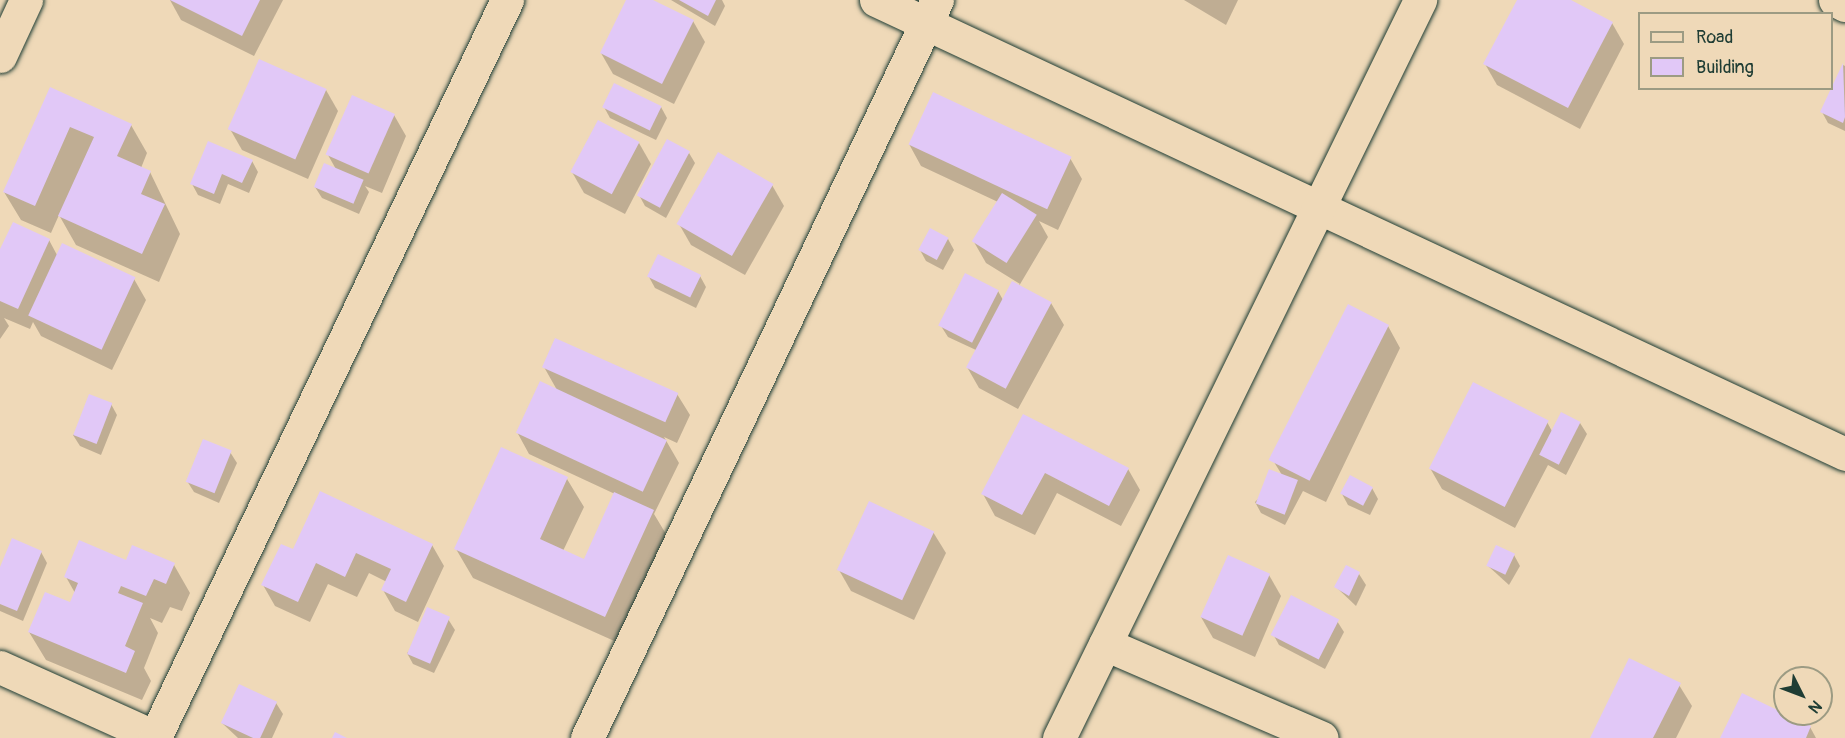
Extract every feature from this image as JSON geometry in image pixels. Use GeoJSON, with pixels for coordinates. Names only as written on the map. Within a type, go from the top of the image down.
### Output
{"type":"FeatureCollection","features":[{"type":"Feature","properties":{"kind":"street"},"geometry":{"type":"LineString","coordinates":[[0,56],[26,0]]}},
{"type":"Feature","properties":{"kind":"street"},"geometry":{"type":"LineString","coordinates":[[0,667],[156,738],[507,0]]}},
{"type":"Feature","properties":{"kind":"street"},"geometry":{"type":"LineString","coordinates":[[876,0],[931,11],[1317,209],[1842,444]]}},
{"type":"Feature","properties":{"kind":"street"},"geometry":{"type":"LineString","coordinates":[[1059,738],[1420,0]]}},
{"type":"Feature","properties":{"kind":"street"},"geometry":{"type":"LineString","coordinates":[[1835,0],[1845,5]]}},
{"type":"Feature","properties":{"kind":"street"},"geometry":{"type":"LineString","coordinates":[[587,738],[931,11]]}},
{"type":"Feature","properties":{"kind":"street"},"geometry":{"type":"LineString","coordinates":[[1105,644],[1322,738]]}},
{"type":"Feature","properties":{"kind":"building"},"geometry":{"type":"Polygon","coordinates":[[[170,0],[260,0],[242,36],[170,0]]]}},
{"type":"Feature","properties":{"kind":"building"},"geometry":{"type":"Polygon","coordinates":[[[626,0],[653,0],[694,20],[662,84],[600,53],[626,0]]]}},
{"type":"Feature","properties":{"kind":"building"},"geometry":{"type":"Polygon","coordinates":[[[679,0],[716,0],[708,16],[679,0]]]}},
{"type":"Feature","properties":{"kind":"building"},"geometry":{"type":"Polygon","coordinates":[[[1517,0],[1571,0],[1613,22],[1568,108],[1483,64],[1517,0]]]}},
{"type":"Feature","properties":{"kind":"building"},"geometry":{"type":"Polygon","coordinates":[[[259,59],[327,89],[295,159],[228,129],[259,59]]]}},
{"type":"Feature","properties":{"kind":"building"},"geometry":{"type":"Polygon","coordinates":[[[1843,63],[1845,117],[1843,123],[1820,112],[1830,90],[1833,90],[1833,84],[1843,63]]]}},
{"type":"Feature","properties":{"kind":"building"},"geometry":{"type":"Polygon","coordinates":[[[614,83],[662,106],[650,131],[602,107],[614,83]]]}},
{"type":"Feature","properties":{"kind":"building"},"geometry":{"type":"Polygon","coordinates":[[[50,87],[132,124],[117,156],[151,171],[141,194],[165,204],[142,254],[58,216],[94,137],[70,127],[35,206],[3,192],[50,87]]]}},
{"type":"Feature","properties":{"kind":"building"},"geometry":{"type":"Polygon","coordinates":[[[933,92],[1072,157],[1047,209],[908,145],[933,92]]]}},
{"type":"Feature","properties":{"kind":"building"},"geometry":{"type":"Polygon","coordinates":[[[352,95],[395,114],[368,173],[326,154],[352,95]]]}},
{"type":"Feature","properties":{"kind":"building"},"geometry":{"type":"Polygon","coordinates":[[[598,120],[639,142],[612,194],[570,172],[598,120]]]}},
{"type":"Feature","properties":{"kind":"building"},"geometry":{"type":"Polygon","coordinates":[[[667,139],[690,151],[660,208],[637,196],[667,139]]]}},
{"type":"Feature","properties":{"kind":"building"},"geometry":{"type":"Polygon","coordinates":[[[208,141],[253,160],[242,183],[222,174],[214,194],[190,184],[208,141]]]}},
{"type":"Feature","properties":{"kind":"building"},"geometry":{"type":"Polygon","coordinates":[[[718,152],[773,184],[732,256],[676,224],[718,152]]]}},
{"type":"Feature","properties":{"kind":"building"},"geometry":{"type":"Polygon","coordinates":[[[324,163],[364,180],[353,204],[314,187],[324,163]]]}},
{"type":"Feature","properties":{"kind":"building"},"geometry":{"type":"Polygon","coordinates":[[[1002,193],[1037,215],[1007,263],[972,241],[1002,193]]]}},
{"type":"Feature","properties":{"kind":"building"},"geometry":{"type":"Polygon","coordinates":[[[13,222],[50,239],[18,309],[0,301],[0,249],[13,222]]]}},
{"type":"Feature","properties":{"kind":"building"},"geometry":{"type":"Polygon","coordinates":[[[930,228],[949,238],[937,260],[918,250],[930,228]]]}},
{"type":"Feature","properties":{"kind":"building"},"geometry":{"type":"Polygon","coordinates":[[[62,243],[135,277],[102,350],[28,316],[62,243]]]}},
{"type":"Feature","properties":{"kind":"building"},"geometry":{"type":"Polygon","coordinates":[[[658,254],[701,275],[690,298],[647,276],[658,254]]]}},
{"type":"Feature","properties":{"kind":"building"},"geometry":{"type":"Polygon","coordinates":[[[965,273],[999,290],[972,343],[938,326],[965,273]]]}},
{"type":"Feature","properties":{"kind":"building"},"geometry":{"type":"Polygon","coordinates":[[[1012,281],[1052,302],[1006,389],[966,368],[1012,281]]]}},
{"type":"Feature","properties":{"kind":"building"},"geometry":{"type":"Polygon","coordinates":[[[1348,304],[1389,325],[1310,481],[1269,460],[1348,304]]]}},
{"type":"Feature","properties":{"kind":"building"},"geometry":{"type":"Polygon","coordinates":[[[555,338],[678,393],[665,422],[542,367],[555,338]]]}},
{"type":"Feature","properties":{"kind":"building"},"geometry":{"type":"Polygon","coordinates":[[[540,381],[667,440],[643,492],[516,433],[540,381]]]}},
{"type":"Feature","properties":{"kind":"building"},"geometry":{"type":"Polygon","coordinates":[[[1473,382],[1549,421],[1505,507],[1429,468],[1473,382]]]}},
{"type":"Feature","properties":{"kind":"building"},"geometry":{"type":"Polygon","coordinates":[[[89,394],[112,403],[97,444],[73,435],[89,394]]]}},
{"type":"Feature","properties":{"kind":"building"},"geometry":{"type":"Polygon","coordinates":[[[1561,412],[1581,422],[1559,465],[1539,455],[1561,412]]]}},
{"type":"Feature","properties":{"kind":"building"},"geometry":{"type":"Polygon","coordinates":[[[1023,414],[1129,468],[1109,506],[1045,473],[1022,515],[981,494],[1023,414]]]}},
{"type":"Feature","properties":{"kind":"building"},"geometry":{"type":"Polygon","coordinates":[[[203,439],[232,451],[215,493],[186,482],[203,439]]]}},
{"type":"Feature","properties":{"kind":"building"},"geometry":{"type":"Polygon","coordinates":[[[501,447],[568,477],[540,539],[584,559],[614,492],[654,510],[605,617],[454,549],[501,447]]]}},
{"type":"Feature","properties":{"kind":"building"},"geometry":{"type":"Polygon","coordinates":[[[1269,469],[1298,480],[1285,515],[1256,504],[1269,469]]]}},
{"type":"Feature","properties":{"kind":"building"},"geometry":{"type":"Polygon","coordinates":[[[1350,475],[1373,487],[1363,506],[1340,494],[1350,475]]]}},
{"type":"Feature","properties":{"kind":"building"},"geometry":{"type":"Polygon","coordinates":[[[320,491],[433,544],[406,602],[381,590],[391,569],[356,553],[345,577],[316,563],[298,602],[261,585],[281,544],[293,549],[320,491]]]}},
{"type":"Feature","properties":{"kind":"building"},"geometry":{"type":"Polygon","coordinates":[[[869,501],[934,531],[902,600],[837,570],[869,501]]]}},
{"type":"Feature","properties":{"kind":"building"},"geometry":{"type":"Polygon","coordinates":[[[12,538],[42,551],[17,611],[0,604],[0,567],[12,538]]]}},
{"type":"Feature","properties":{"kind":"building"},"geometry":{"type":"Polygon","coordinates":[[[79,540],[126,560],[132,545],[175,563],[166,584],[154,579],[146,596],[121,586],[118,593],[143,603],[125,646],[135,651],[126,673],[28,632],[45,592],[70,602],[78,583],[64,577],[79,540]]]}},
{"type":"Feature","properties":{"kind":"building"},"geometry":{"type":"Polygon","coordinates":[[[1496,545],[1515,554],[1505,575],[1486,566],[1496,545]]]}},
{"type":"Feature","properties":{"kind":"building"},"geometry":{"type":"Polygon","coordinates":[[[1228,555],[1270,574],[1242,636],[1200,617],[1228,555]]]}},
{"type":"Feature","properties":{"kind":"building"},"geometry":{"type":"Polygon","coordinates":[[[1346,565],[1360,572],[1349,596],[1334,587],[1346,565]]]}},
{"type":"Feature","properties":{"kind":"building"},"geometry":{"type":"Polygon","coordinates":[[[1291,595],[1339,620],[1319,660],[1271,635],[1291,595]]]}},
{"type":"Feature","properties":{"kind":"building"},"geometry":{"type":"Polygon","coordinates":[[[427,607],[450,617],[430,664],[407,654],[427,607]]]}},
{"type":"Feature","properties":{"kind":"building"},"geometry":{"type":"Polygon","coordinates":[[[1629,658],[1681,683],[1653,738],[1590,738],[1629,658]]]}},
{"type":"Feature","properties":{"kind":"building"},"geometry":{"type":"Polygon","coordinates":[[[239,684],[277,702],[260,738],[253,738],[221,723],[239,684]]]}},
{"type":"Feature","properties":{"kind":"building"},"geometry":{"type":"Polygon","coordinates":[[[1742,693],[1773,708],[1773,726],[1811,726],[1806,738],[1720,738],[1742,693]]]}},
{"type":"Feature","properties":{"kind":"building"},"geometry":{"type":"Polygon","coordinates":[[[335,732],[347,738],[332,738],[335,732]]]}}]}
